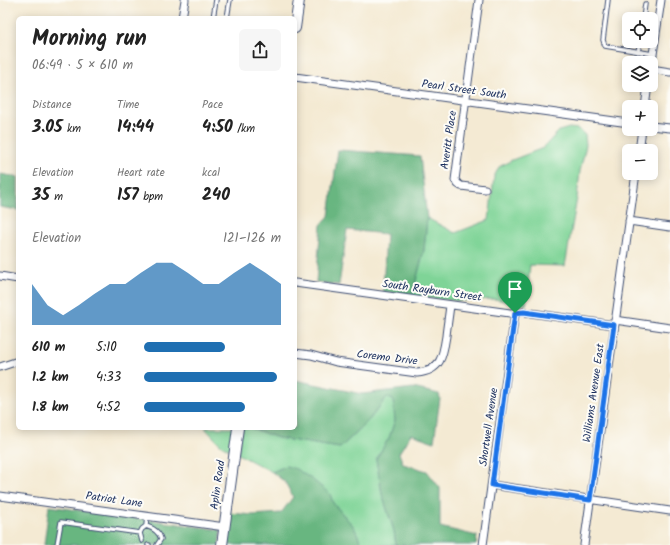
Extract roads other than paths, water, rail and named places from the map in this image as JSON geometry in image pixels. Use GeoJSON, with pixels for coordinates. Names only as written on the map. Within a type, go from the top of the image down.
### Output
{"type":"FeatureCollection","features":[{"type":"Feature","properties":{"kind":"street"},"geometry":{"type":"LineString","coordinates":[[182,16],[185,0]]}},
{"type":"Feature","properties":{"kind":"street"},"geometry":{"type":"LineString","coordinates":[[297,16],[299,0]]}},
{"type":"Feature","properties":{"kind":"street","name":"Averitt Place"},"geometry":{"type":"LineString","coordinates":[[479,0],[455,180],[461,186],[485,189]]}},
{"type":"Feature","properties":{"kind":"street"},"geometry":{"type":"LineString","coordinates":[[653,54],[661,0]]}},
{"type":"Feature","properties":{"kind":"street"},"geometry":{"type":"LineString","coordinates":[[658,70],[670,72]]}},
{"type":"Feature","properties":{"kind":"street","name":"Pearl Street South"},"geometry":{"type":"LineString","coordinates":[[297,77],[622,122]]}},
{"type":"Feature","properties":{"kind":"street"},"geometry":{"type":"LineString","coordinates":[[658,127],[670,128]]}},
{"type":"Feature","properties":{"kind":"street","name":"Williams Avenue East"},"geometry":{"type":"LineString","coordinates":[[584,545],[635,180]]}},
{"type":"Feature","properties":{"kind":"street"},"geometry":{"type":"LineString","coordinates":[[629,221],[670,227]]}},
{"type":"Feature","properties":{"kind":"street"},"geometry":{"type":"LineString","coordinates":[[0,276],[16,279]]}},
{"type":"Feature","properties":{"kind":"street","name":"South Rayburn Street"},"geometry":{"type":"LineString","coordinates":[[297,283],[510,313],[524,312],[670,328]]}},
{"type":"Feature","properties":{"kind":"street","name":"Coremo Drive"},"geometry":{"type":"LineString","coordinates":[[297,353],[311,355],[336,362],[417,373],[428,372],[436,366],[443,356],[450,305]]}},
{"type":"Feature","properties":{"kind":"street","name":"Shortwell Avenue"},"geometry":{"type":"LineString","coordinates":[[483,545],[515,313]]}},
{"type":"Feature","properties":{"kind":"street"},"geometry":{"type":"LineString","coordinates":[[0,367],[16,362]]}},
{"type":"Feature","properties":{"kind":"street","name":"Aplin Road"},"geometry":{"type":"LineString","coordinates":[[222,545],[238,430]]}},
{"type":"Feature","properties":{"kind":"street"},"geometry":{"type":"LineString","coordinates":[[492,485],[670,511]]}},
{"type":"Feature","properties":{"kind":"street","name":"Patriot Lane"},"geometry":{"type":"LineString","coordinates":[[0,496],[225,527]]}},
{"type":"Feature","properties":{"kind":"lane"},"geometry":{"type":"LineString","coordinates":[[213,16],[216,0]]}},
{"type":"Feature","properties":{"kind":"lane"},"geometry":{"type":"LineString","coordinates":[[227,16],[230,0]]}},
{"type":"Feature","properties":{"kind":"lane"},"geometry":{"type":"LineString","coordinates":[[608,0],[603,40],[604,46],[653,54]]}},
{"type":"Feature","properties":{"kind":"lane"},"geometry":{"type":"LineString","coordinates":[[644,12],[645,4]]}},
{"type":"Feature","properties":{"kind":"lane"},"geometry":{"type":"LineString","coordinates":[[638,52],[639,48]]}},
{"type":"Feature","properties":{"kind":"lane"},"geometry":{"type":"LineString","coordinates":[[142,541],[140,533],[146,526],[147,516]]}},
{"type":"Feature","properties":{"kind":"lane"},"geometry":{"type":"LineString","coordinates":[[57,545],[60,522],[140,533]]}},
{"type":"Feature","properties":{"kind":"lane"},"geometry":{"type":"LineString","coordinates":[[146,526],[155,530],[159,534],[161,539],[159,544]]}}]}
